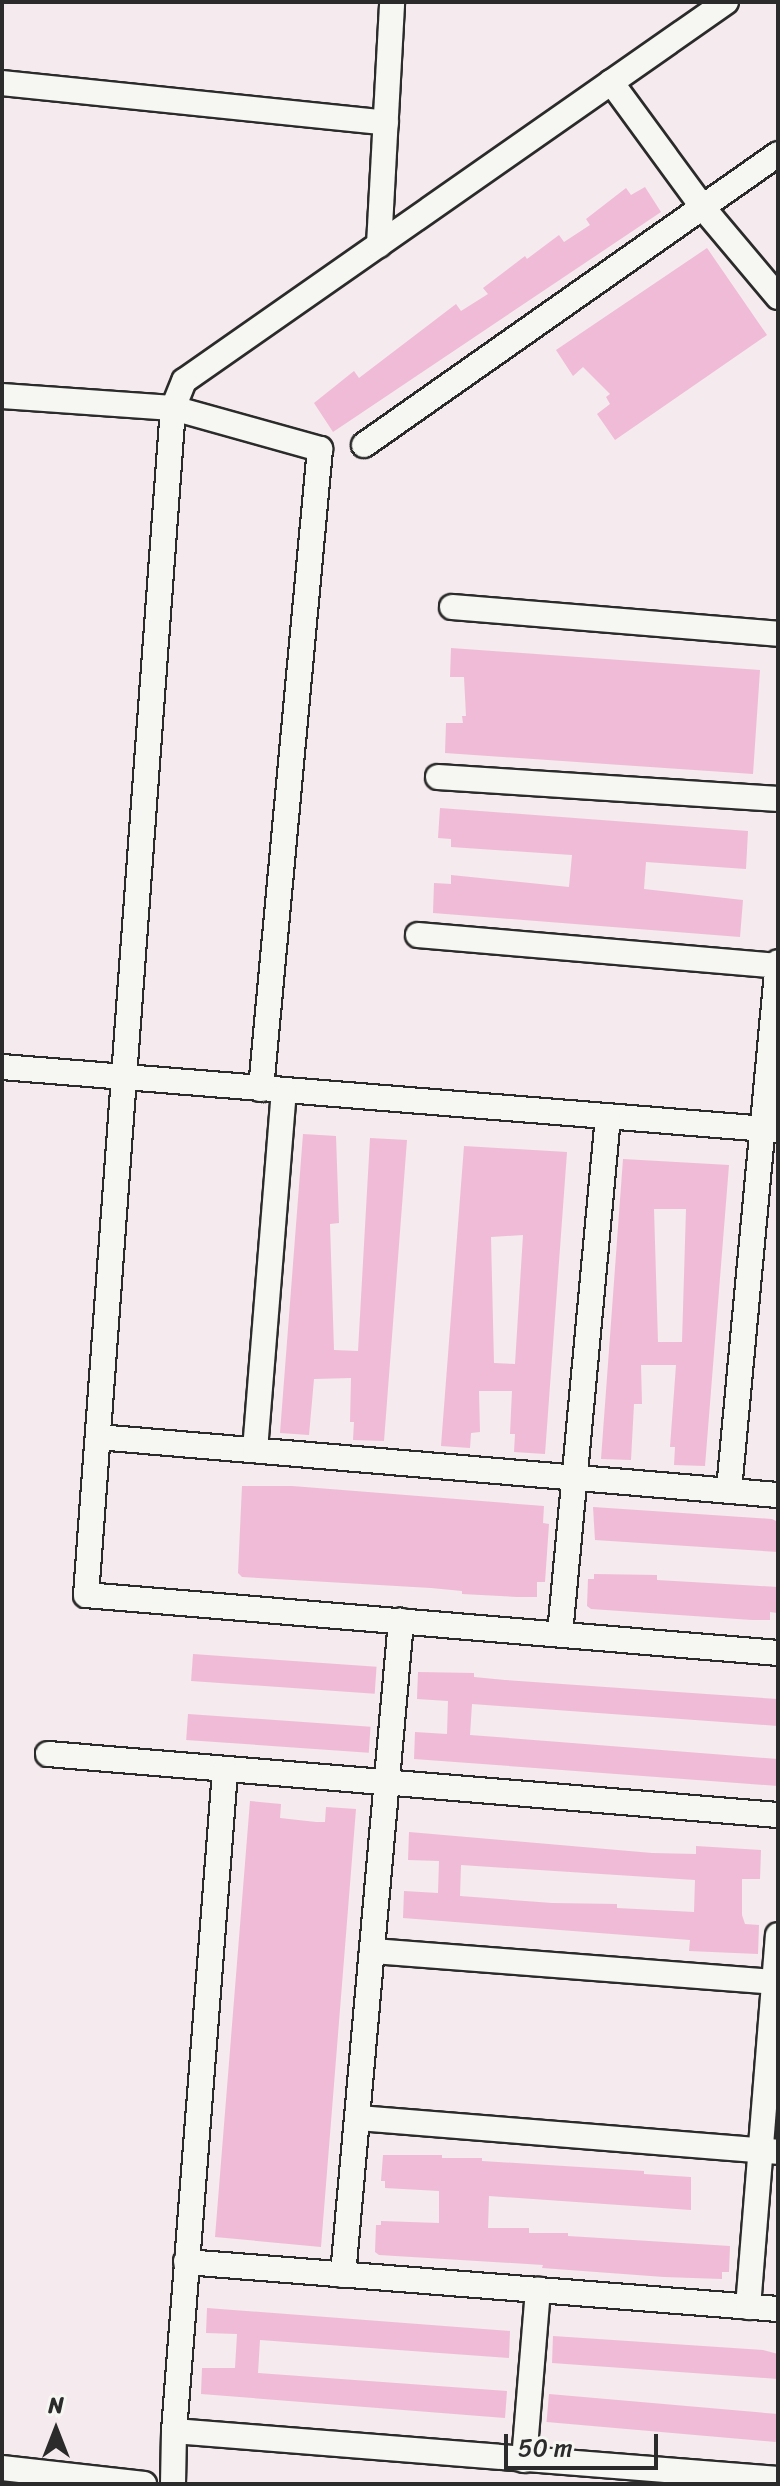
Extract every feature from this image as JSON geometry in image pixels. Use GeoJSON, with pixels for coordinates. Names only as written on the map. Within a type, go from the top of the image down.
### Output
{"type":"FeatureCollection","features":[{"type":"Feature","properties":{"kind":"street"},"geometry":{"type":"LineString","coordinates":[[379,245],[392,2]]}},
{"type":"Feature","properties":{"kind":"street"},"geometry":{"type":"LineString","coordinates":[[726,2],[184,381],[173,408],[86,1595],[778,1653]]}},
{"type":"Feature","properties":{"kind":"street"},"geometry":{"type":"LineString","coordinates":[[611,82],[704,209],[778,297]]}},
{"type":"Feature","properties":{"kind":"street"},"geometry":{"type":"LineString","coordinates":[[2,83],[386,123]]}},
{"type":"Feature","properties":{"kind":"street"},"geometry":{"type":"LineString","coordinates":[[364,445],[704,209],[778,154]]}},
{"type":"Feature","properties":{"kind":"street"},"geometry":{"type":"LineString","coordinates":[[2,396],[173,408],[320,449],[273,1089],[255,1450]]}},
{"type":"Feature","properties":{"kind":"street"},"geometry":{"type":"LineString","coordinates":[[452,607],[778,634]]}},
{"type":"Feature","properties":{"kind":"street"},"geometry":{"type":"LineString","coordinates":[[438,777],[778,799]]}},
{"type":"Feature","properties":{"kind":"street"},"geometry":{"type":"LineString","coordinates":[[418,935],[778,965],[769,1129],[729,1490]]}},
{"type":"Feature","properties":{"kind":"street"},"geometry":{"type":"LineString","coordinates":[[2,1067],[769,1129]]}},
{"type":"Feature","properties":{"kind":"street"},"geometry":{"type":"LineString","coordinates":[[560,1634],[608,1117]]}},
{"type":"Feature","properties":{"kind":"street"},"geometry":{"type":"LineString","coordinates":[[98,1437],[778,1495]]}},
{"type":"Feature","properties":{"kind":"street"},"geometry":{"type":"LineString","coordinates":[[343,2275],[401,1621]]}},
{"type":"Feature","properties":{"kind":"street"},"geometry":{"type":"LineString","coordinates":[[48,1754],[778,1815]]}},
{"type":"Feature","properties":{"kind":"street"},"geometry":{"type":"LineString","coordinates":[[173,2484],[186,2262],[225,1771]]}},
{"type":"Feature","properties":{"kind":"street"},"geometry":{"type":"LineString","coordinates":[[748,2307],[769,2152],[778,1935]]}},
{"type":"Feature","properties":{"kind":"street"},"geometry":{"type":"LineString","coordinates":[[372,1951],[776,1982]]}},
{"type":"Feature","properties":{"kind":"street"},"geometry":{"type":"LineString","coordinates":[[358,2118],[769,2152]]}},
{"type":"Feature","properties":{"kind":"street"},"geometry":{"type":"LineString","coordinates":[[186,2262],[778,2309]]}},
{"type":"Feature","properties":{"kind":"street"},"geometry":{"type":"LineString","coordinates":[[524,2460],[538,2290]]}},
{"type":"Feature","properties":{"kind":"street"},"geometry":{"type":"LineString","coordinates":[[174,2431],[524,2460],[639,2476],[778,2479]]}},
{"type":"Feature","properties":{"kind":"street"},"geometry":{"type":"LineString","coordinates":[[2,2468],[144,2484]]}},
{"type":"Feature","properties":{"kind":"building"},"geometry":{"type":"Polygon","coordinates":[[[645,187],[661,212],[333,432],[314,403],[354,371],[359,378],[456,304],[461,311],[488,294],[483,288],[559,235],[564,242],[590,225],[586,219],[626,188],[631,195],[645,187]]]}},
{"type":"Feature","properties":{"kind":"building"},"geometry":{"type":"Polygon","coordinates":[[[707,248],[767,335],[615,440],[597,414],[610,404],[606,397],[610,394],[583,367],[573,376],[556,350],[707,248]]]}},
{"type":"Feature","properties":{"kind":"building"},"geometry":{"type":"Polygon","coordinates":[[[451,648],[760,670],[753,774],[445,753],[446,723],[463,723],[462,716],[466,716],[464,677],[450,677],[451,648]]]}},
{"type":"Feature","properties":{"kind":"building"},"geometry":{"type":"Polygon","coordinates":[[[440,808],[748,831],[746,869],[646,862],[644,889],[743,900],[740,937],[433,913],[434,883],[451,884],[451,875],[569,887],[572,855],[451,847],[451,839],[438,838],[440,808]]]}},
{"type":"Feature","properties":{"kind":"building"},"geometry":{"type":"Polygon","coordinates":[[[303,1134],[336,1136],[339,1223],[330,1224],[334,1350],[358,1351],[370,1138],[407,1140],[384,1441],[353,1440],[354,1422],[350,1422],[351,1378],[314,1379],[309,1435],[280,1433],[303,1134]]]}},
{"type":"Feature","properties":{"kind":"building"},"geometry":{"type":"Polygon","coordinates":[[[464,1146],[567,1152],[545,1454],[514,1452],[515,1434],[510,1434],[512,1391],[479,1391],[480,1432],[471,1433],[470,1448],[441,1446],[464,1146]],[[523,1235],[491,1237],[494,1363],[515,1364],[523,1235]]]}},
{"type":"Feature","properties":{"kind":"building"},"geometry":{"type":"Polygon","coordinates":[[[623,1159],[729,1165],[705,1466],[674,1465],[675,1447],[670,1447],[676,1365],[641,1365],[642,1404],[634,1404],[631,1460],[601,1459],[623,1159]],[[654,1209],[658,1342],[682,1342],[686,1209],[654,1209]]]}},
{"type":"Feature","properties":{"kind":"building"},"geometry":{"type":"Polygon","coordinates":[[[242,1486],[292,1486],[544,1506],[543,1523],[549,1524],[545,1582],[537,1582],[537,1597],[517,1597],[462,1594],[462,1591],[431,1588],[242,1577],[238,1573],[242,1486]]]}},
{"type":"Feature","properties":{"kind":"building"},"geometry":{"type":"Polygon","coordinates":[[[593,1507],[772,1519],[778,1522],[778,1552],[595,1540],[593,1507]]]}},
{"type":"Feature","properties":{"kind":"building"},"geometry":{"type":"Polygon","coordinates":[[[594,1574],[657,1575],[657,1580],[778,1587],[777,1613],[770,1612],[770,1620],[752,1620],[591,1609],[587,1606],[588,1579],[594,1579],[594,1574]]]}},
{"type":"Feature","properties":{"kind":"building"},"geometry":{"type":"Polygon","coordinates":[[[193,1654],[377,1667],[375,1694],[191,1681],[193,1654]]]}},
{"type":"Feature","properties":{"kind":"building"},"geometry":{"type":"Polygon","coordinates":[[[418,1672],[474,1673],[474,1677],[505,1680],[778,1699],[778,1726],[472,1704],[470,1735],[778,1759],[778,1786],[414,1759],[415,1732],[447,1734],[448,1701],[417,1699],[418,1672]]]}},
{"type":"Feature","properties":{"kind":"building"},"geometry":{"type":"Polygon","coordinates":[[[188,1714],[371,1727],[369,1753],[186,1740],[188,1714]]]}},
{"type":"Feature","properties":{"kind":"building"},"geometry":{"type":"Polygon","coordinates":[[[250,1801],[281,1804],[280,1818],[316,1822],[325,1822],[326,1807],[356,1809],[321,2247],[215,2237],[250,1801]]]}},
{"type":"Feature","properties":{"kind":"building"},"geometry":{"type":"Polygon","coordinates":[[[409,1832],[652,1853],[696,1854],[696,1846],[761,1850],[760,1879],[742,1879],[742,1915],[745,1924],[759,1925],[758,1954],[689,1951],[690,1940],[403,1918],[404,1891],[438,1893],[439,1861],[408,1860],[409,1832]],[[461,1865],[460,1896],[617,1904],[617,1908],[694,1912],[695,1880],[461,1865]]]}},
{"type":"Feature","properties":{"kind":"building"},"geometry":{"type":"Polygon","coordinates":[[[383,2155],[442,2155],[442,2158],[482,2158],[482,2161],[691,2177],[691,2210],[489,2196],[488,2228],[529,2228],[529,2233],[568,2233],[568,2236],[730,2246],[729,2272],[722,2272],[722,2279],[664,2277],[542,2268],[543,2265],[379,2255],[375,2252],[376,2225],[381,2225],[381,2221],[439,2223],[439,2191],[385,2188],[385,2181],[381,2181],[383,2155]]]}},
{"type":"Feature","properties":{"kind":"building"},"geometry":{"type":"Polygon","coordinates":[[[207,2308],[510,2331],[509,2358],[260,2340],[258,2373],[507,2391],[505,2418],[201,2394],[202,2368],[235,2368],[237,2334],[206,2333],[207,2308]]]}},
{"type":"Feature","properties":{"kind":"building"},"geometry":{"type":"Polygon","coordinates":[[[553,2336],[763,2350],[778,2354],[778,2379],[552,2363],[553,2336]]]}},
{"type":"Feature","properties":{"kind":"building"},"geometry":{"type":"Polygon","coordinates":[[[549,2394],[778,2414],[776,2442],[547,2422],[549,2394]]]}}]}
